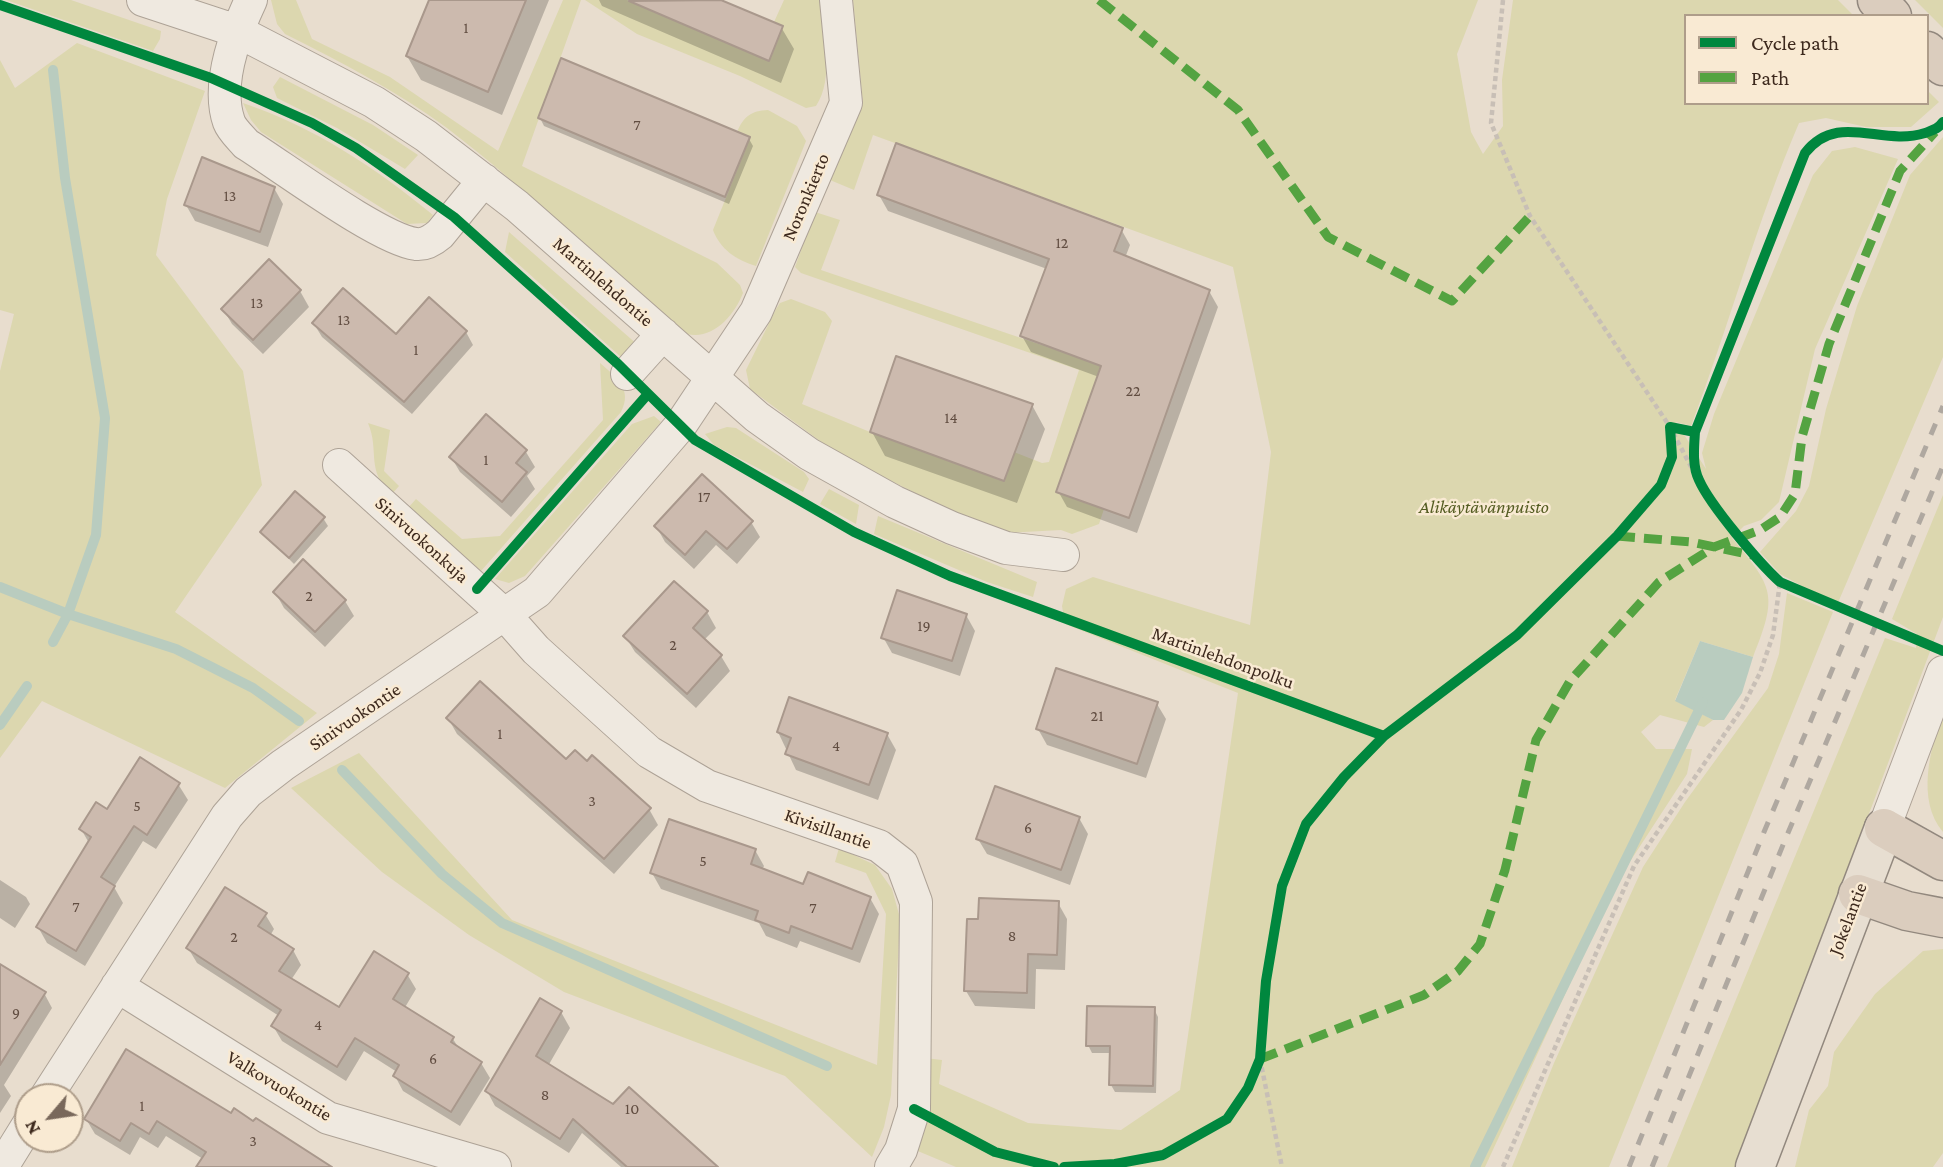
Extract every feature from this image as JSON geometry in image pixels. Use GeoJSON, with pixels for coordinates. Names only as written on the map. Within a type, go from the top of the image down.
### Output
{"type":"FeatureCollection","features":[{"type":"Feature","properties":{"kind":"highway"},"geometry":{"type":"LineString","coordinates":[[1877,0],[1890,14]]}},
{"type":"Feature","properties":{"kind":"highway"},"geometry":{"type":"LineString","coordinates":[[1929,53],[1943,65]]}},
{"type":"Feature","properties":{"kind":"highway"},"geometry":{"type":"LineString","coordinates":[[1884,828],[1943,861]]}},
{"type":"Feature","properties":{"kind":"highway"},"geometry":{"type":"LineString","coordinates":[[1858,894],[1908,911],[1943,918]]}},
{"type":"Feature","properties":{"kind":"main road","name":"Jokelantie"},"geometry":{"type":"LineString","coordinates":[[1755,1167],[1884,828]]}},
{"type":"Feature","properties":{"kind":"street","name":"Martinlehdontie"},"geometry":{"type":"LineString","coordinates":[[144,0],[237,32],[374,103],[426,136],[484,180],[711,378],[808,454],[895,502],[1006,548],[1062,555]]}},
{"type":"Feature","properties":{"kind":"street"},"geometry":{"type":"LineString","coordinates":[[251,0],[237,32],[224,97],[230,125],[246,144],[390,236],[417,245],[431,242],[484,180]]}},
{"type":"Feature","properties":{"kind":"street","name":"Noronkierto"},"geometry":{"type":"LineString","coordinates":[[711,378],[756,312],[846,103],[836,0]]}},
{"type":"Feature","properties":{"kind":"street"},"geometry":{"type":"LineString","coordinates":[[627,374],[663,334]]}},
{"type":"Feature","properties":{"kind":"street","name":"Sinivuokontie"},"geometry":{"type":"LineString","coordinates":[[55,1083],[227,816],[248,792],[283,765],[506,616],[537,592],[680,426],[711,378]]}},
{"type":"Feature","properties":{"kind":"street","name":"Sinivuokonkuja"},"geometry":{"type":"LineString","coordinates":[[338,465],[506,616]]}},
{"type":"Feature","properties":{"kind":"street","name":"Kivisillantie"},"geometry":{"type":"LineString","coordinates":[[506,616],[536,650],[649,752],[678,771],[706,786],[879,846],[902,864],[916,902],[914,1109],[901,1150],[891,1167]]}},
{"type":"Feature","properties":{"kind":"street","name":"Jokelantie"},"geometry":{"type":"LineString","coordinates":[[1884,828],[1943,672]]}},
{"type":"Feature","properties":{"kind":"street","name":"Valkovuokontie"},"geometry":{"type":"LineString","coordinates":[[117,986],[328,1118],[495,1167]]}},
{"type":"Feature","properties":{"kind":"street"},"geometry":{"type":"LineString","coordinates":[[2,1167],[14,1148]]}},
{"type":"Feature","properties":{"kind":"path"},"geometry":{"type":"LineString","coordinates":[[1503,0],[1491,123],[1530,216],[1670,427],[1707,491]]}},
{"type":"Feature","properties":{"kind":"path"},"geometry":{"type":"LineString","coordinates":[[1670,427],[1682,429]]}},
{"type":"Feature","properties":{"kind":"path"},"geometry":{"type":"LineString","coordinates":[[1670,427],[1672,457]]}},
{"type":"Feature","properties":{"kind":"path"},"geometry":{"type":"LineString","coordinates":[[1694,443],[1699,480]]}},
{"type":"Feature","properties":{"kind":"path"},"geometry":{"type":"LineString","coordinates":[[1686,482],[1699,480]]}},
{"type":"Feature","properties":{"kind":"path"},"geometry":{"type":"LineString","coordinates":[[1503,1167],[1634,866],[1735,720],[1760,673],[1773,635],[1776,578],[1792,587]]}},
{"type":"Feature","properties":{"kind":"path"},"geometry":{"type":"LineString","coordinates":[[1261,1046],[1260,1059],[1282,1167]]}},
{"type":"Feature","properties":{"kind":"path"},"geometry":{"type":"LineString","coordinates":[[1252,1079],[1260,1059]]}},
{"type":"Feature","properties":{"kind":"green space"},"geometry":{"type":"Polygon","coordinates":[[[6,0],[71,0],[161,31],[160,39],[153,51],[6,0]]]}},
{"type":"Feature","properties":{"kind":"green space"},"geometry":{"type":"Polygon","coordinates":[[[271,0],[296,0],[312,39],[390,77],[498,151],[563,0],[581,0],[522,166],[717,263],[740,285],[743,293],[734,310],[714,330],[697,335],[687,334],[447,128],[389,89],[285,34],[277,24],[271,0]]]}},
{"type":"Feature","properties":{"kind":"green space"},"geometry":{"type":"Polygon","coordinates":[[[585,0],[627,0],[769,61],[782,26],[774,22],[784,0],[820,0],[826,55],[822,95],[816,106],[806,108],[740,76],[637,34],[585,0]]]}},
{"type":"Feature","properties":{"kind":"green space","name":"Alikäytävänpuisto"},"geometry":{"type":"Polygon","coordinates":[[[853,0],[1478,0],[1457,54],[1471,132],[1483,154],[1503,126],[1502,80],[1513,0],[1838,0],[1852,14],[1684,14],[1684,105],[1929,105],[1929,92],[1939,102],[1911,127],[1866,127],[1826,118],[1799,123],[1770,198],[1691,426],[1676,422],[1706,469],[1702,453],[1714,414],[1813,175],[1832,151],[1855,147],[1898,159],[1815,349],[1779,502],[1761,520],[1744,526],[1732,538],[1757,569],[1768,593],[1766,619],[1761,636],[1753,657],[1700,641],[1675,700],[1713,720],[1704,727],[1660,715],[1641,732],[1656,749],[1692,749],[1687,774],[1618,880],[1485,1167],[956,1167],[913,1149],[925,1058],[942,1060],[939,1084],[1028,1123],[1121,1130],[1180,1090],[1238,693],[1065,624],[1062,606],[1066,589],[1093,577],[1250,625],[1271,452],[1233,267],[873,135],[854,190],[830,180],[854,116],[863,104],[853,0]]]}},
{"type":"Feature","properties":{"kind":"green space"},"geometry":{"type":"Polygon","coordinates":[[[1915,0],[1943,0],[1943,28],[1915,0]]]}},
{"type":"Feature","properties":{"kind":"green space"},"geometry":{"type":"Polygon","coordinates":[[[77,43],[205,91],[167,199],[156,255],[243,371],[262,485],[175,612],[317,713],[225,788],[42,701],[0,758],[0,371],[14,314],[0,310],[0,60],[15,88],[77,43]]]}},
{"type":"Feature","properties":{"kind":"green space"},"geometry":{"type":"Polygon","coordinates":[[[280,77],[373,125],[418,155],[405,169],[337,128],[277,98],[273,87],[280,77]]]}},
{"type":"Feature","properties":{"kind":"green space"},"geometry":{"type":"Polygon","coordinates":[[[243,103],[295,124],[343,150],[433,215],[427,223],[407,224],[261,132],[251,120],[243,103]]]}},
{"type":"Feature","properties":{"kind":"green space"},"geometry":{"type":"Polygon","coordinates":[[[768,110],[797,126],[806,141],[756,266],[730,253],[713,230],[750,138],[737,132],[749,115],[768,110]]]}},
{"type":"Feature","properties":{"kind":"green space"},"geometry":{"type":"Polygon","coordinates":[[[1943,137],[1943,357],[1837,605],[1780,574],[1760,552],[1796,511],[1809,486],[1826,409],[1857,306],[1910,175],[1943,137]]]}},
{"type":"Feature","properties":{"kind":"green space"},"geometry":{"type":"Polygon","coordinates":[[[815,212],[840,220],[821,270],[1074,356],[1134,275],[1056,491],[1104,509],[1099,524],[1072,534],[1061,530],[1005,533],[947,509],[836,453],[750,389],[746,370],[776,309],[780,303],[791,299],[825,312],[832,321],[802,404],[1004,481],[1014,452],[1042,463],[1049,462],[1079,370],[801,273],[795,267],[815,212]]]}},
{"type":"Feature","properties":{"kind":"green space"},"geometry":{"type":"Polygon","coordinates":[[[509,232],[639,346],[622,358],[505,252],[509,232]]]}},
{"type":"Feature","properties":{"kind":"green space"},"geometry":{"type":"Polygon","coordinates":[[[600,363],[624,390],[621,412],[481,571],[408,508],[416,499],[462,539],[500,536],[603,420],[600,363]]]}},
{"type":"Feature","properties":{"kind":"green space"},"geometry":{"type":"Polygon","coordinates":[[[654,416],[661,422],[525,576],[509,583],[495,579],[632,424],[654,416]]]}},
{"type":"Feature","properties":{"kind":"green space"},"geometry":{"type":"Polygon","coordinates":[[[368,423],[390,430],[384,471],[399,486],[392,494],[376,469],[368,423]]]}},
{"type":"Feature","properties":{"kind":"green space"},"geometry":{"type":"Polygon","coordinates":[[[727,427],[736,428],[804,472],[809,479],[803,492],[714,445],[705,434],[727,427]]]}},
{"type":"Feature","properties":{"kind":"green space"},"geometry":{"type":"Polygon","coordinates":[[[829,489],[859,505],[856,524],[820,504],[829,489]]]}},
{"type":"Feature","properties":{"kind":"green space"},"geometry":{"type":"Polygon","coordinates":[[[1943,495],[1943,617],[1736,1167],[1667,1167],[1885,638],[1916,648],[1917,634],[1892,619],[1943,495]]]}},
{"type":"Feature","properties":{"kind":"green space"},"geometry":{"type":"Polygon","coordinates":[[[878,516],[1037,582],[1033,597],[987,582],[874,534],[878,516]]]}},
{"type":"Feature","properties":{"kind":"green space"},"geometry":{"type":"Polygon","coordinates":[[[1787,593],[1833,612],[1609,1167],[1512,1167],[1554,1063],[1643,867],[1685,802],[1768,688],[1779,654],[1787,593]]]}},
{"type":"Feature","properties":{"kind":"green space"},"geometry":{"type":"Polygon","coordinates":[[[1943,713],[1943,832],[1930,805],[1928,774],[1943,713]]]}},
{"type":"Feature","properties":{"kind":"green space"},"geometry":{"type":"Polygon","coordinates":[[[359,753],[512,920],[877,1065],[886,914],[866,873],[835,862],[839,848],[875,865],[892,889],[900,918],[891,1095],[884,1127],[872,1157],[785,1076],[564,992],[469,935],[382,872],[291,788],[359,753]]]}},
{"type":"Feature","properties":{"kind":"green space"},"geometry":{"type":"Polygon","coordinates":[[[1943,949],[1943,1153],[1933,1167],[1795,1167],[1809,1110],[1828,1086],[1834,1052],[1875,994],[1923,951],[1943,949]]]}},
{"type":"Feature","properties":{"kind":"shaded area"},"geometry":{"type":"Polygon","coordinates":[[[1700,641],[1753,657],[1742,693],[1724,720],[1713,720],[1675,701],[1700,641]]]}},
{"type":"Feature","properties":{"kind":"building"},"geometry":{"type":"Polygon","coordinates":[[[429,0],[526,0],[488,92],[406,56],[429,0]]]}},
{"type":"Feature","properties":{"kind":"building"},"geometry":{"type":"Polygon","coordinates":[[[721,0],[783,26],[769,61],[629,1],[721,0]]]}},
{"type":"Feature","properties":{"kind":"building"},"geometry":{"type":"Polygon","coordinates":[[[561,58],[750,137],[725,197],[538,118],[561,58]]]}},
{"type":"Feature","properties":{"kind":"building"},"geometry":{"type":"Polygon","coordinates":[[[896,143],[1123,228],[1114,251],[1210,290],[1129,518],[1056,492],[1101,366],[1020,336],[1049,259],[877,195],[896,143]]]}},
{"type":"Feature","properties":{"kind":"building"},"geometry":{"type":"Polygon","coordinates":[[[202,157],[275,187],[260,232],[184,205],[202,157]]]}},
{"type":"Feature","properties":{"kind":"building"},"geometry":{"type":"Polygon","coordinates":[[[269,259],[301,290],[253,340],[221,309],[269,259]]]}},
{"type":"Feature","properties":{"kind":"building"},"geometry":{"type":"Polygon","coordinates":[[[343,288],[396,334],[429,297],[467,331],[404,402],[312,323],[343,288]]]}},
{"type":"Feature","properties":{"kind":"building"},"geometry":{"type":"Polygon","coordinates":[[[896,356],[1033,404],[1004,481],[870,432],[896,356]]]}},
{"type":"Feature","properties":{"kind":"building"},"geometry":{"type":"Polygon","coordinates":[[[486,414],[527,450],[516,463],[527,472],[502,502],[449,457],[486,414]]]}},
{"type":"Feature","properties":{"kind":"building"},"geometry":{"type":"Polygon","coordinates":[[[702,474],[753,521],[727,549],[706,531],[685,555],[654,526],[702,474]]]}},
{"type":"Feature","properties":{"kind":"building"},"geometry":{"type":"Polygon","coordinates":[[[295,491],[325,517],[289,558],[260,532],[295,491]]]}},
{"type":"Feature","properties":{"kind":"building"},"geometry":{"type":"Polygon","coordinates":[[[303,559],[346,600],[315,632],[273,592],[303,559]]]}},
{"type":"Feature","properties":{"kind":"building"},"geometry":{"type":"Polygon","coordinates":[[[674,581],[708,611],[693,628],[722,655],[687,694],[623,636],[674,581]]]}},
{"type":"Feature","properties":{"kind":"building"},"geometry":{"type":"Polygon","coordinates":[[[897,590],[967,614],[952,661],[881,638],[897,590]]]}},
{"type":"Feature","properties":{"kind":"building"},"geometry":{"type":"Polygon","coordinates":[[[1056,668],[1158,702],[1137,764],[1036,729],[1056,668]]]}},
{"type":"Feature","properties":{"kind":"building"},"geometry":{"type":"Polygon","coordinates":[[[480,681],[566,759],[575,750],[587,761],[592,755],[651,808],[604,859],[446,718],[480,681]]]}},
{"type":"Feature","properties":{"kind":"building"},"geometry":{"type":"Polygon","coordinates":[[[789,697],[888,733],[869,785],[785,754],[791,738],[777,732],[789,697]]]}},
{"type":"Feature","properties":{"kind":"building"},"geometry":{"type":"Polygon","coordinates":[[[140,757],[180,783],[147,835],[134,826],[101,877],[115,886],[76,951],[36,927],[91,837],[79,829],[96,802],[107,809],[140,757]]]}},
{"type":"Feature","properties":{"kind":"building"},"geometry":{"type":"Polygon","coordinates":[[[995,786],[1080,817],[1061,870],[976,839],[995,786]]]}},
{"type":"Feature","properties":{"kind":"building"},"geometry":{"type":"Polygon","coordinates":[[[669,819],[756,849],[751,864],[803,884],[808,872],[871,897],[852,949],[791,926],[789,933],[755,920],[758,911],[650,873],[669,819]]]}},
{"type":"Feature","properties":{"kind":"building"},"geometry":{"type":"Polygon","coordinates":[[[225,887],[267,913],[258,926],[294,949],[279,971],[339,1007],[374,951],[409,973],[393,999],[454,1037],[451,1042],[482,1062],[451,1112],[393,1076],[399,1065],[355,1038],[337,1067],[271,1026],[281,1010],[186,948],[225,887]]]}},
{"type":"Feature","properties":{"kind":"building"},"geometry":{"type":"Polygon","coordinates":[[[979,898],[1059,901],[1057,955],[1028,954],[1027,993],[964,991],[967,919],[978,919],[979,898]]]}},
{"type":"Feature","properties":{"kind":"building"},"geometry":{"type":"Polygon","coordinates":[[[0,964],[46,992],[0,1065],[0,964]]]}},
{"type":"Feature","properties":{"kind":"building"},"geometry":{"type":"Polygon","coordinates":[[[540,998],[562,1011],[536,1056],[613,1104],[629,1087],[718,1167],[627,1167],[573,1119],[560,1139],[485,1091],[540,998]]]}},
{"type":"Feature","properties":{"kind":"building"},"geometry":{"type":"Polygon","coordinates":[[[1087,1006],[1155,1007],[1153,1086],[1109,1085],[1110,1046],[1086,1046],[1087,1006]]]}},
{"type":"Feature","properties":{"kind":"building"},"geometry":{"type":"Polygon","coordinates":[[[126,1049],[231,1113],[234,1108],[253,1121],[256,1118],[332,1167],[196,1167],[206,1152],[157,1121],[149,1134],[131,1123],[120,1141],[84,1119],[126,1049]]]}},
{"type":"Feature","properties":{"kind":"waterway"},"geometry":{"type":"LineString","coordinates":[[53,70],[65,178],[105,418],[96,535],[68,614],[53,642]]}},
{"type":"Feature","properties":{"kind":"waterway"},"geometry":{"type":"LineString","coordinates":[[0,587],[68,614],[176,649],[253,688],[299,721]]}},
{"type":"Feature","properties":{"kind":"waterway"},"geometry":{"type":"LineString","coordinates":[[0,725],[27,686]]}},
{"type":"Feature","properties":{"kind":"waterway"},"geometry":{"type":"LineString","coordinates":[[1475,1167],[1703,702]]}},
{"type":"Feature","properties":{"kind":"waterway"},"geometry":{"type":"LineString","coordinates":[[342,770],[442,874],[502,923],[827,1066]]}},
{"type":"Feature","properties":{"kind":"railway"},"geometry":{"type":"LineString","coordinates":[[1629,1167],[1764,832],[1943,406]]}},
{"type":"Feature","properties":{"kind":"railway"},"geometry":{"type":"LineString","coordinates":[[1652,1167],[1785,840],[1943,466]]}},
{"type":"Feature","properties":{"kind":"marked path"},"geometry":{"type":"LineString","coordinates":[[1099,0],[1238,110],[1328,237],[1452,301],[1530,216]]}},
{"type":"Feature","properties":{"kind":"marked path"},"geometry":{"type":"LineString","coordinates":[[1260,1059],[1424,995],[1458,971],[1480,944],[1505,870],[1536,740],[1570,681],[1659,582],[1714,547],[1760,530],[1780,517],[1795,494],[1802,437],[1829,344],[1900,171],[1935,132]]}},
{"type":"Feature","properties":{"kind":"marked path"},"geometry":{"type":"LineString","coordinates":[[1617,536],[1691,542],[1752,555]]}},
{"type":"Feature","properties":{"kind":"cycle path","name":"Martinlehdonpolku"},"geometry":{"type":"LineString","coordinates":[[0,5],[211,78],[312,123],[356,148],[454,217],[618,364],[695,440],[854,532],[950,576],[1384,736]]}},
{"type":"Feature","properties":{"kind":"cycle path"},"geometry":{"type":"LineString","coordinates":[[1064,1167],[1115,1164],[1163,1155],[1227,1119],[1248,1088],[1260,1059],[1266,981],[1282,886],[1306,824],[1344,777],[1384,736],[1517,635],[1617,536],[1661,485],[1672,457],[1670,427],[1695,432],[1805,153],[1831,134],[1861,132],[1909,136],[1933,130],[1943,122]]}},
{"type":"Feature","properties":{"kind":"cycle path"},"geometry":{"type":"LineString","coordinates":[[477,589],[647,395]]}},
{"type":"Feature","properties":{"kind":"cycle path"},"geometry":{"type":"LineString","coordinates":[[1695,432],[1695,469],[1705,491],[1736,533],[1780,582],[1943,651]]}},
{"type":"Feature","properties":{"kind":"cycle path"},"geometry":{"type":"LineString","coordinates":[[914,1109],[995,1152],[1054,1167]]}}]}
